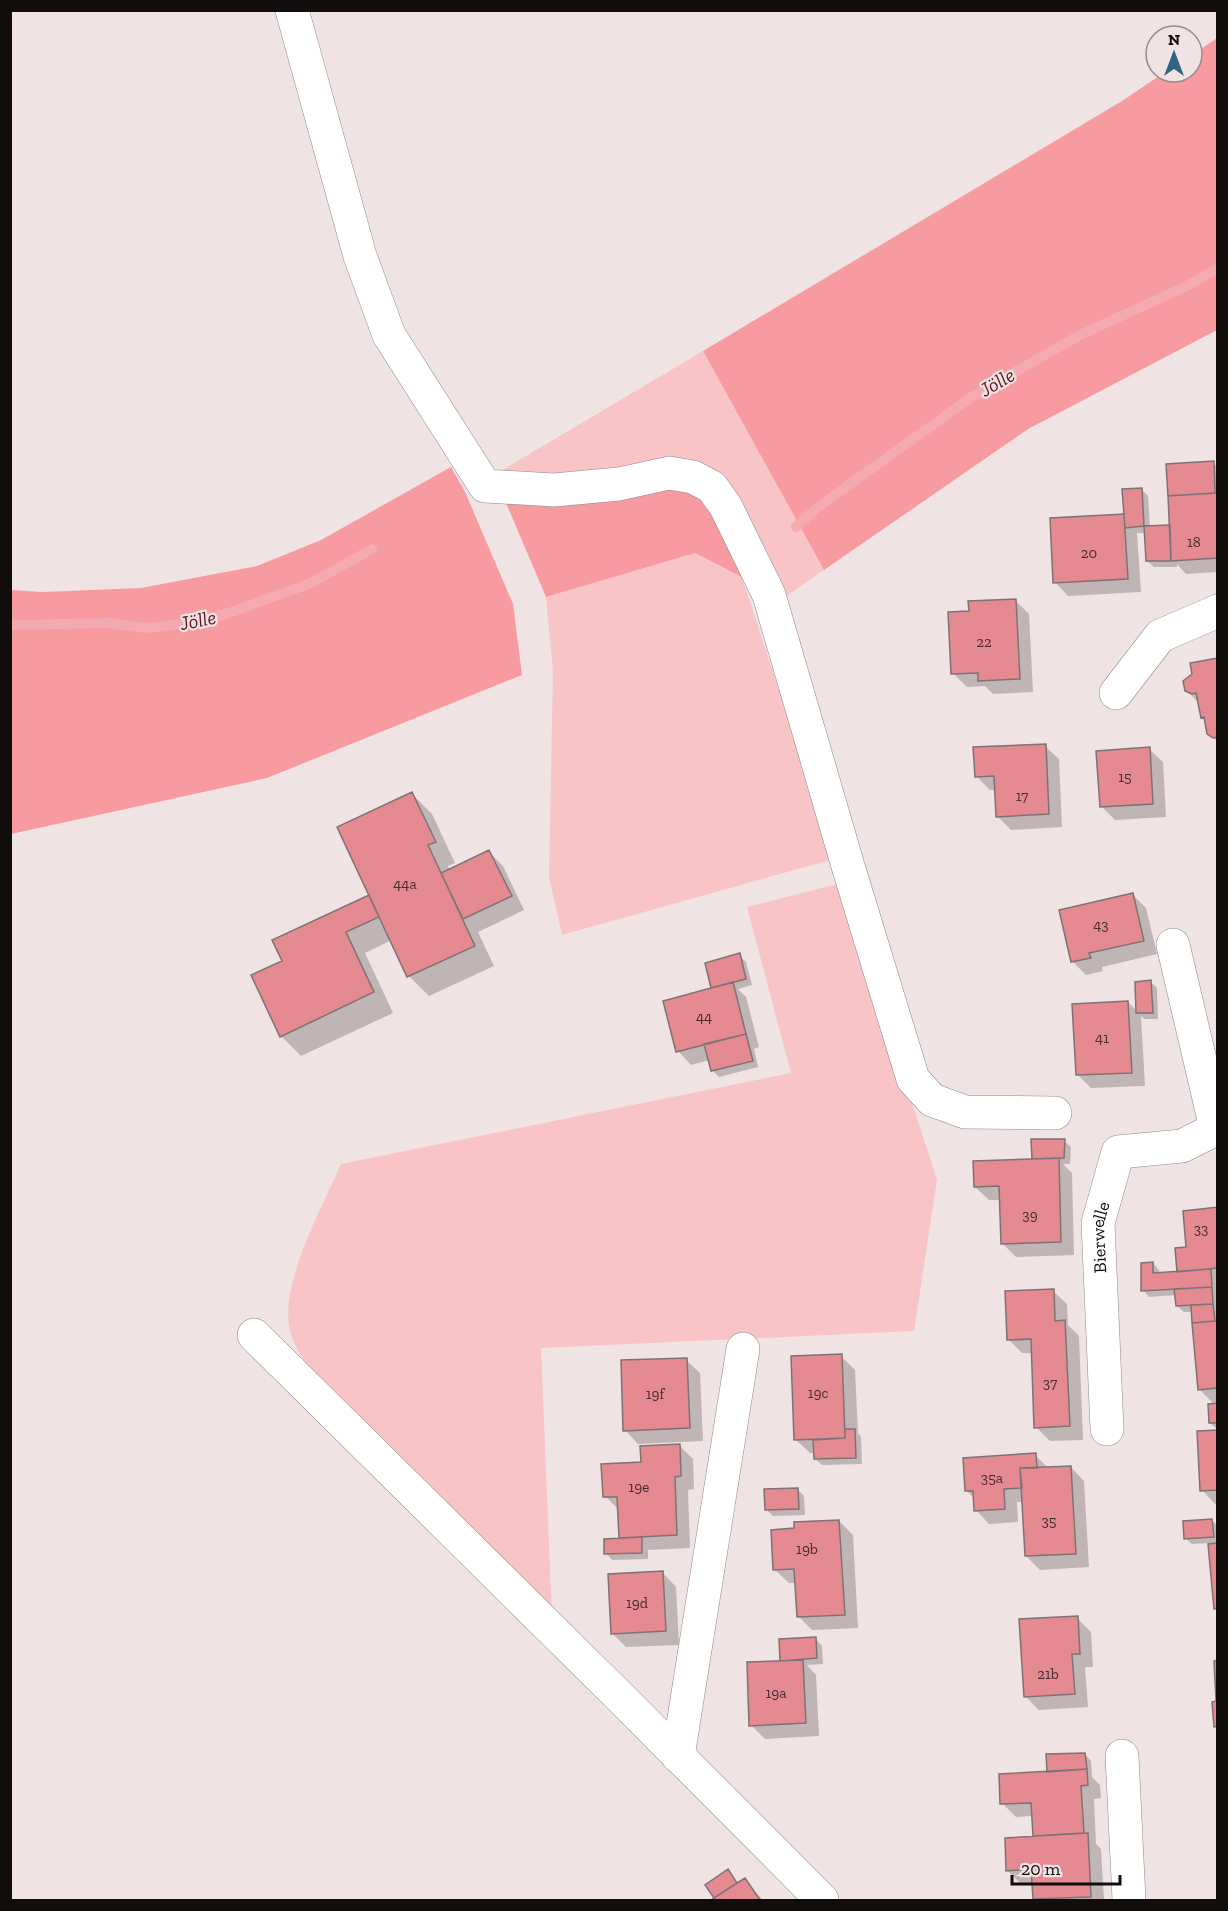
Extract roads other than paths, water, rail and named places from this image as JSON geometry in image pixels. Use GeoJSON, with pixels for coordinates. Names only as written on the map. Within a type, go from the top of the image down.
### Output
{"type":"FeatureCollection","features":[{"type":"Feature","properties":{"kind":"street"},"geometry":{"type":"LineString","coordinates":[[292,10],[360,255],[389,335],[485,486],[554,490],[619,484],[669,473],[693,477],[712,487],[726,507],[769,596],[913,1079],[932,1100],[965,1112],[1056,1113]]}},
{"type":"Feature","properties":{"kind":"street"},"geometry":{"type":"LineString","coordinates":[[1116,693],[1160,636],[1218,611]]}},
{"type":"Feature","properties":{"kind":"street"},"geometry":{"type":"LineString","coordinates":[[1173,945],[1217,1128]]}},
{"type":"Feature","properties":{"kind":"street","name":"Bierwelle"},"geometry":{"type":"LineString","coordinates":[[1107,1429],[1098,1222],[1118,1152],[1182,1146],[1217,1128]]}},
{"type":"Feature","properties":{"kind":"street"},"geometry":{"type":"LineString","coordinates":[[254,1335],[822,1900]]}},
{"type":"Feature","properties":{"kind":"street"},"geometry":{"type":"LineString","coordinates":[[678,1756],[743,1349]]}},
{"type":"Feature","properties":{"kind":"street"},"geometry":{"type":"LineString","coordinates":[[1122,1756],[1129,1900]]}},
{"type":"Feature","properties":{"kind":"waterway","name":"Jölle"},"geometry":{"type":"LineString","coordinates":[[796,527],[818,507],[973,396],[1080,335],[1187,286],[1218,268]]}},
{"type":"Feature","properties":{"kind":"waterway","name":"Jölle"},"geometry":{"type":"LineString","coordinates":[[10,625],[111,623],[146,628],[182,624],[226,614],[311,583],[372,549]]}}]}
